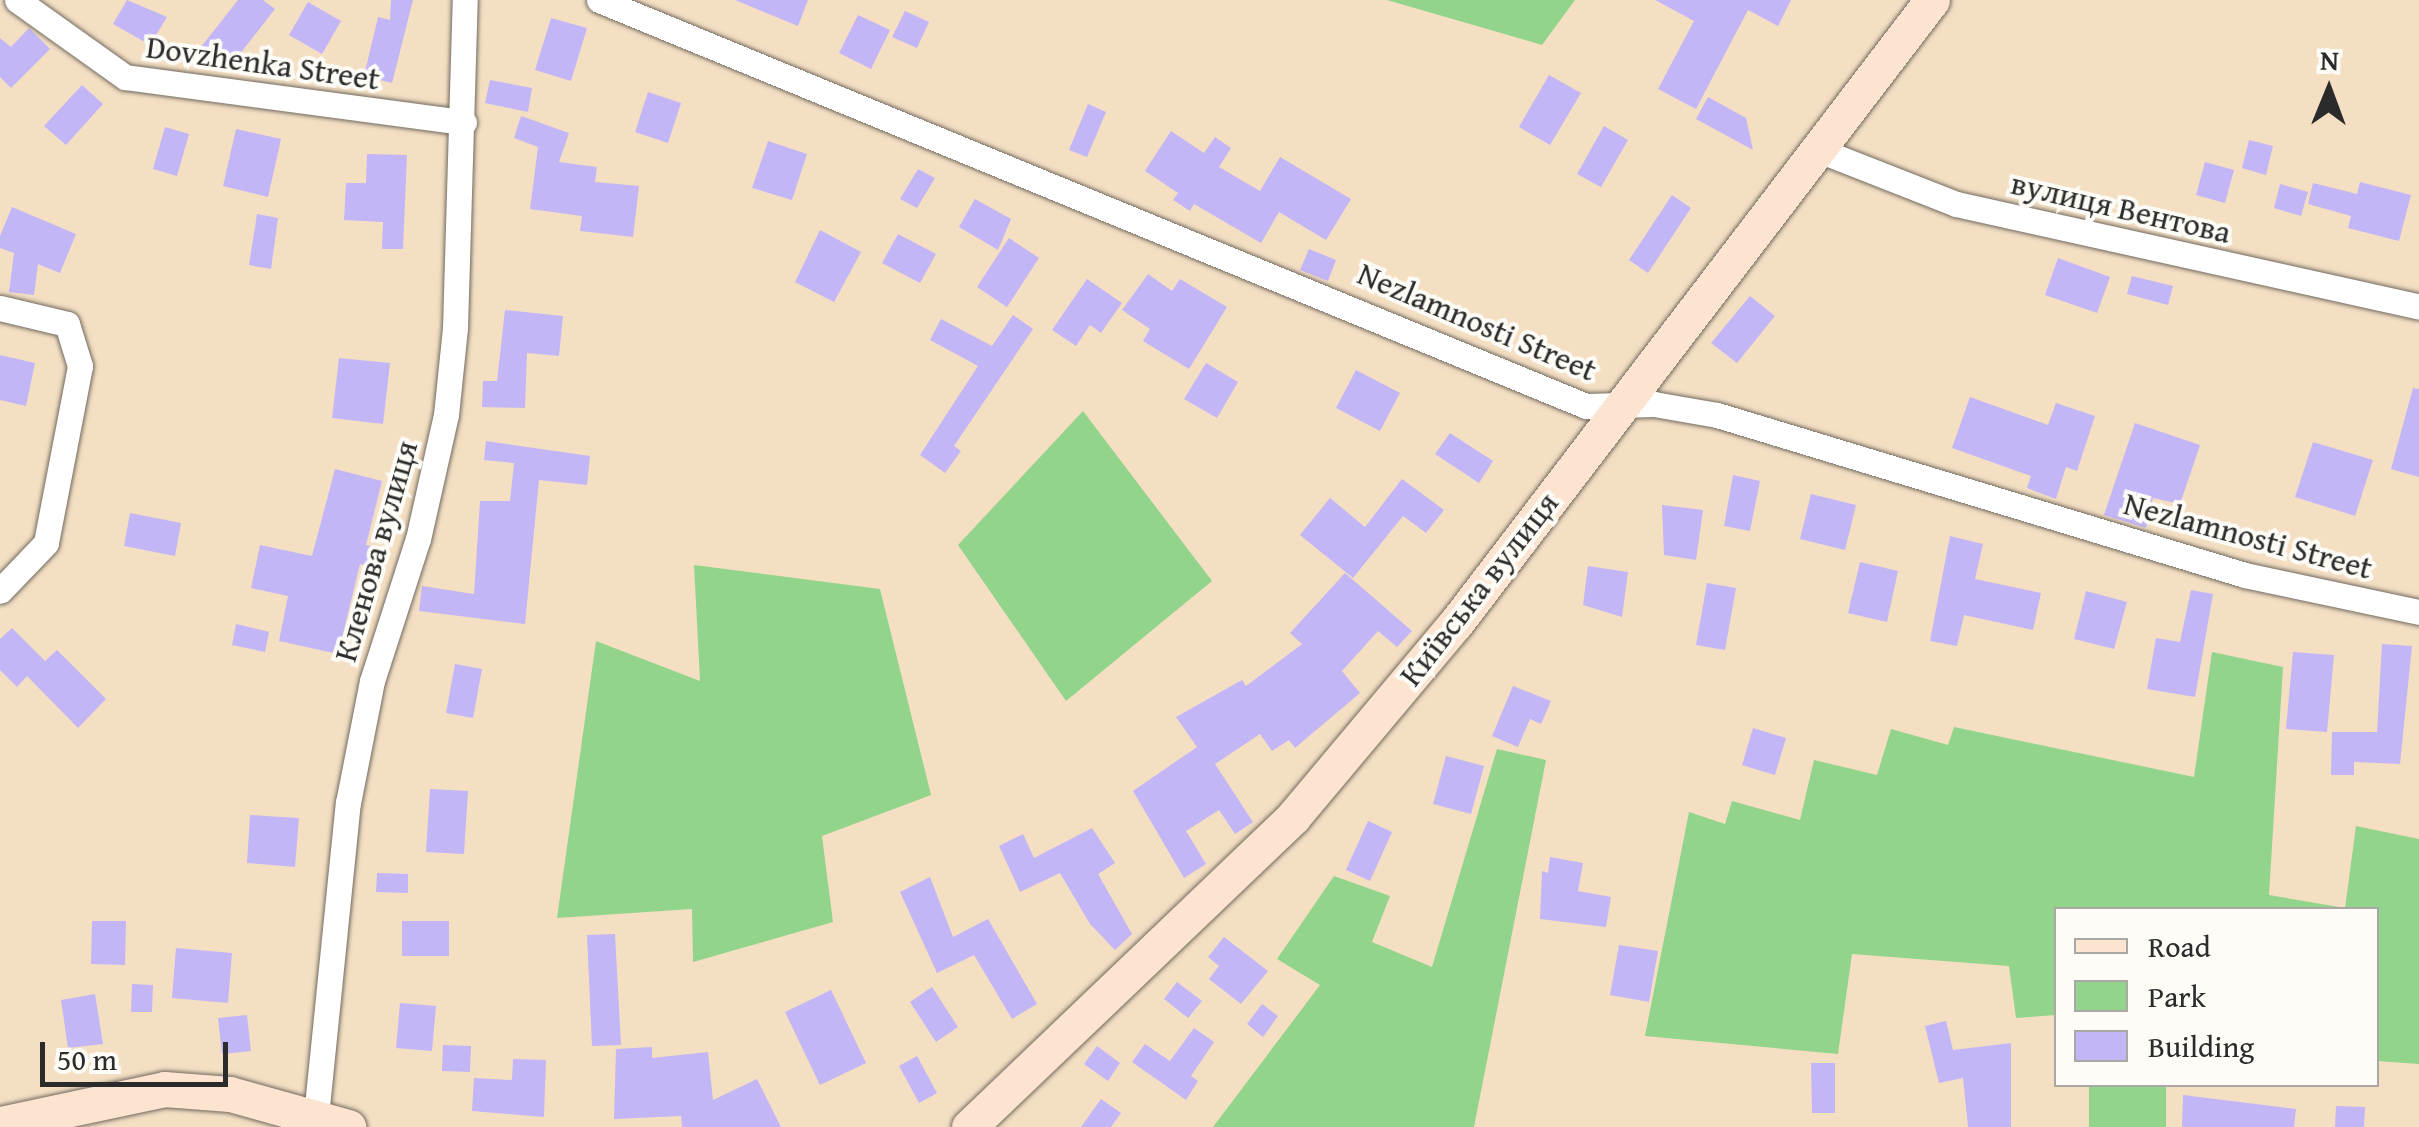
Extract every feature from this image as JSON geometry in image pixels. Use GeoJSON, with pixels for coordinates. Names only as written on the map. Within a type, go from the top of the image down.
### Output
{"type":"FeatureCollection","features":[{"type":"Feature","properties":{"kind":"main road","name":"Київська вулиця"},"geometry":{"type":"LineString","coordinates":[[968,1127],[1293,816],[1456,623],[1932,0]]}},
{"type":"Feature","properties":{"kind":"main road"},"geometry":{"type":"LineString","coordinates":[[0,1124],[164,1089],[230,1094],[332,1122]]}},
{"type":"Feature","properties":{"kind":"street","name":"Dovzhenka Street"},"geometry":{"type":"LineString","coordinates":[[17,0],[125,76],[464,122]]}},
{"type":"Feature","properties":{"kind":"street","name":"Кленова вулиця"},"geometry":{"type":"LineString","coordinates":[[332,1122],[348,803],[372,681],[418,540],[446,415],[464,122],[464,0]]}},
{"type":"Feature","properties":{"kind":"street","name":"Nezlamnosti Street"},"geometry":{"type":"LineString","coordinates":[[598,0],[1440,341],[1572,400],[1618,408],[1654,404],[1717,415],[2245,575],[2419,612]]}},
{"type":"Feature","properties":{"kind":"street","name":"вулиця Вентова"},"geometry":{"type":"LineString","coordinates":[[1816,149],[1956,204],[2419,307]]}},
{"type":"Feature","properties":{"kind":"street"},"geometry":{"type":"LineString","coordinates":[[0,308],[67,324],[80,366],[46,543],[0,591]]}},
{"type":"Feature","properties":{"kind":"green space"},"geometry":{"type":"Polygon","coordinates":[[[1387,0],[1575,0],[1542,45],[1387,0]]]}},
{"type":"Feature","properties":{"kind":"green space"},"geometry":{"type":"Polygon","coordinates":[[[1083,411],[1212,581],[1066,701],[958,545],[1083,411]]]}},
{"type":"Feature","properties":{"kind":"green space"},"geometry":{"type":"Polygon","coordinates":[[[694,565],[880,589],[931,795],[822,836],[833,922],[693,962],[692,909],[557,918],[596,641],[700,681],[694,565]]]}},
{"type":"Feature","properties":{"kind":"green space"},"geometry":{"type":"Polygon","coordinates":[[[2212,652],[2283,667],[2269,895],[2339,907],[2054,907],[2054,1015],[2016,1018],[2009,966],[1852,954],[1838,1054],[1645,1036],[1689,812],[1725,824],[1732,801],[1800,820],[1814,760],[1877,775],[1891,729],[1948,745],[1954,727],[2194,777],[2212,652]]]}},
{"type":"Feature","properties":{"kind":"green space"},"geometry":{"type":"Polygon","coordinates":[[[1497,749],[1546,760],[1474,1127],[1213,1127],[1320,985],[1277,959],[1334,876],[1390,896],[1372,942],[1432,967],[1497,749]]]}},
{"type":"Feature","properties":{"kind":"green space"},"geometry":{"type":"Polygon","coordinates":[[[2356,826],[2419,839],[2419,1064],[2379,1061],[2379,907],[2345,907],[2356,826]]]}},
{"type":"Feature","properties":{"kind":"green space"},"geometry":{"type":"Polygon","coordinates":[[[2089,1087],[2166,1087],[2166,1127],[2089,1127],[2089,1087]]]}},
{"type":"Feature","properties":{"kind":"building"},"geometry":{"type":"Polygon","coordinates":[[[127,0],[167,17],[150,45],[113,24],[127,0]]]}},
{"type":"Feature","properties":{"kind":"building"},"geometry":{"type":"Polygon","coordinates":[[[238,0],[263,0],[275,9],[229,68],[201,47],[238,0]]]}},
{"type":"Feature","properties":{"kind":"building"},"geometry":{"type":"Polygon","coordinates":[[[391,0],[413,0],[392,83],[364,76],[378,17],[390,20],[391,0]]]}},
{"type":"Feature","properties":{"kind":"building"},"geometry":{"type":"Polygon","coordinates":[[[735,0],[808,0],[798,26],[735,0]]]}},
{"type":"Feature","properties":{"kind":"building"},"geometry":{"type":"Polygon","coordinates":[[[1655,0],[1791,0],[1778,26],[1748,10],[1696,109],[1658,89],[1694,21],[1655,0]]]}},
{"type":"Feature","properties":{"kind":"building"},"geometry":{"type":"Polygon","coordinates":[[[308,2],[341,21],[322,54],[289,35],[308,2]]]}},
{"type":"Feature","properties":{"kind":"building"},"geometry":{"type":"Polygon","coordinates":[[[905,11],[929,22],[917,48],[892,37],[905,11]]]}},
{"type":"Feature","properties":{"kind":"building"},"geometry":{"type":"Polygon","coordinates":[[[858,15],[890,30],[871,69],[839,53],[858,15]]]}},
{"type":"Feature","properties":{"kind":"building"},"geometry":{"type":"Polygon","coordinates":[[[551,18],[587,28],[571,81],[535,70],[551,18]]]}},
{"type":"Feature","properties":{"kind":"building"},"geometry":{"type":"Polygon","coordinates":[[[29,28],[50,49],[11,88],[0,77],[0,38],[11,47],[29,28]]]}},
{"type":"Feature","properties":{"kind":"building"},"geometry":{"type":"Polygon","coordinates":[[[1549,75],[1581,93],[1550,145],[1519,127],[1549,75]]]}},
{"type":"Feature","properties":{"kind":"building"},"geometry":{"type":"Polygon","coordinates":[[[490,80],[532,88],[528,112],[485,103],[490,80]]]}},
{"type":"Feature","properties":{"kind":"building"},"geometry":{"type":"Polygon","coordinates":[[[82,85],[103,104],[66,145],[44,126],[82,85]]]}},
{"type":"Feature","properties":{"kind":"building"},"geometry":{"type":"Polygon","coordinates":[[[648,92],[681,103],[668,143],[635,132],[648,92]]]}},
{"type":"Feature","properties":{"kind":"building"},"geometry":{"type":"Polygon","coordinates":[[[1708,97],[1746,118],[1753,150],[1696,119],[1708,97]]]}},
{"type":"Feature","properties":{"kind":"building"},"geometry":{"type":"Polygon","coordinates":[[[1088,104],[1106,112],[1087,157],[1069,150],[1088,104]]]}},
{"type":"Feature","properties":{"kind":"building"},"geometry":{"type":"Polygon","coordinates":[[[521,116],[569,133],[559,162],[597,167],[595,182],[639,186],[633,237],[580,231],[582,216],[530,209],[538,147],[514,138],[521,116]]]}},
{"type":"Feature","properties":{"kind":"building"},"geometry":{"type":"Polygon","coordinates":[[[1604,126],[1628,140],[1601,187],[1577,174],[1604,126]]]}},
{"type":"Feature","properties":{"kind":"building"},"geometry":{"type":"Polygon","coordinates":[[[165,127],[189,134],[177,176],[153,169],[165,127]]]}},
{"type":"Feature","properties":{"kind":"building"},"geometry":{"type":"Polygon","coordinates":[[[236,129],[281,139],[268,197],[223,186],[236,129]]]}},
{"type":"Feature","properties":{"kind":"building"},"geometry":{"type":"Polygon","coordinates":[[[1171,131],[1204,153],[1215,137],[1231,148],[1219,167],[1260,191],[1280,157],[1351,199],[1326,240],[1279,212],[1261,243],[1194,204],[1190,211],[1173,200],[1178,193],[1145,171],[1171,131]]]}},
{"type":"Feature","properties":{"kind":"building"},"geometry":{"type":"Polygon","coordinates":[[[2249,140],[2273,146],[2266,175],[2242,168],[2249,140]]]}},
{"type":"Feature","properties":{"kind":"building"},"geometry":{"type":"Polygon","coordinates":[[[768,141],[807,154],[792,200],[752,188],[768,141]]]}},
{"type":"Feature","properties":{"kind":"building"},"geometry":{"type":"Polygon","coordinates":[[[367,154],[407,155],[403,249],[382,249],[383,222],[344,220],[346,183],[366,183],[367,154]]]}},
{"type":"Feature","properties":{"kind":"building"},"geometry":{"type":"Polygon","coordinates":[[[2205,162],[2234,170],[2225,203],[2196,195],[2205,162]]]}},
{"type":"Feature","properties":{"kind":"building"},"geometry":{"type":"Polygon","coordinates":[[[918,169],[935,178],[917,208],[900,199],[918,169]]]}},
{"type":"Feature","properties":{"kind":"building"},"geometry":{"type":"Polygon","coordinates":[[[2360,182],[2411,195],[2399,241],[2348,228],[2351,216],[2308,204],[2313,183],[2357,194],[2360,182]]]}},
{"type":"Feature","properties":{"kind":"building"},"geometry":{"type":"Polygon","coordinates":[[[2280,184],[2308,192],[2301,216],[2274,208],[2280,184]]]}},
{"type":"Feature","properties":{"kind":"building"},"geometry":{"type":"Polygon","coordinates":[[[1672,195],[1691,208],[1648,273],[1629,260],[1672,195]]]}},
{"type":"Feature","properties":{"kind":"building"},"geometry":{"type":"Polygon","coordinates":[[[975,199],[1011,219],[998,250],[959,227],[975,199]]]}},
{"type":"Feature","properties":{"kind":"building"},"geometry":{"type":"Polygon","coordinates":[[[12,207],[76,234],[60,273],[38,264],[34,295],[9,292],[14,253],[0,248],[0,236],[12,207]]]}},
{"type":"Feature","properties":{"kind":"building"},"geometry":{"type":"Polygon","coordinates":[[[257,214],[278,218],[271,269],[249,265],[257,214]]]}},
{"type":"Feature","properties":{"kind":"building"},"geometry":{"type":"Polygon","coordinates":[[[820,230],[861,252],[834,302],[795,282],[820,230]]]}},
{"type":"Feature","properties":{"kind":"building"},"geometry":{"type":"Polygon","coordinates":[[[898,234],[936,254],[920,283],[882,263],[898,234]]]}},
{"type":"Feature","properties":{"kind":"building"},"geometry":{"type":"Polygon","coordinates":[[[1009,238],[1039,258],[1007,307],[977,287],[1009,238]]]}},
{"type":"Feature","properties":{"kind":"building"},"geometry":{"type":"Polygon","coordinates":[[[1309,249],[1336,260],[1328,281],[1300,270],[1309,249]]]}},
{"type":"Feature","properties":{"kind":"building"},"geometry":{"type":"Polygon","coordinates":[[[2058,258],[2110,277],[2097,313],[2045,295],[2058,258]]]}},
{"type":"Feature","properties":{"kind":"building"},"geometry":{"type":"Polygon","coordinates":[[[1148,274],[1172,291],[1180,279],[1227,307],[1189,369],[1143,341],[1150,329],[1122,310],[1148,274]]]}},
{"type":"Feature","properties":{"kind":"building"},"geometry":{"type":"Polygon","coordinates":[[[2132,276],[2173,286],[2168,305],[2127,294],[2132,276]]]}},
{"type":"Feature","properties":{"kind":"building"},"geometry":{"type":"Polygon","coordinates":[[[1087,279],[1122,303],[1101,333],[1090,325],[1076,346],[1052,330],[1087,279]]]}},
{"type":"Feature","properties":{"kind":"building"},"geometry":{"type":"Polygon","coordinates":[[[1750,296],[1775,316],[1737,363],[1711,343],[1750,296]]]}},
{"type":"Feature","properties":{"kind":"building"},"geometry":{"type":"Polygon","coordinates":[[[505,310],[563,316],[559,356],[527,353],[525,408],[482,407],[483,381],[497,381],[505,310]]]}},
{"type":"Feature","properties":{"kind":"building"},"geometry":{"type":"Polygon","coordinates":[[[1013,315],[1033,329],[954,446],[961,451],[945,473],[920,455],[978,366],[930,340],[941,319],[992,346],[1013,315]]]}},
{"type":"Feature","properties":{"kind":"building"},"geometry":{"type":"Polygon","coordinates":[[[0,355],[35,363],[26,406],[0,400],[0,355]]]}},
{"type":"Feature","properties":{"kind":"building"},"geometry":{"type":"Polygon","coordinates":[[[339,358],[390,363],[383,424],[332,418],[339,358]]]}},
{"type":"Feature","properties":{"kind":"building"},"geometry":{"type":"Polygon","coordinates":[[[1206,363],[1238,382],[1217,418],[1184,399],[1206,363]]]}},
{"type":"Feature","properties":{"kind":"building"},"geometry":{"type":"Polygon","coordinates":[[[1356,370],[1400,393],[1380,431],[1336,408],[1356,370]]]}},
{"type":"Feature","properties":{"kind":"building"},"geometry":{"type":"Polygon","coordinates":[[[2413,388],[2419,389],[2419,477],[2391,469],[2413,388]]]}},
{"type":"Feature","properties":{"kind":"building"},"geometry":{"type":"Polygon","coordinates":[[[1970,397],[2048,425],[2056,403],[2095,416],[2077,471],[2066,467],[2056,499],[2027,488],[2031,476],[1952,448],[1970,397]]]}},
{"type":"Feature","properties":{"kind":"building"},"geometry":{"type":"Polygon","coordinates":[[[2135,423],[2200,445],[2180,504],[2153,498],[2146,528],[2104,515],[2135,423]]]}},
{"type":"Feature","properties":{"kind":"building"},"geometry":{"type":"Polygon","coordinates":[[[1450,433],[1493,461],[1479,483],[1435,454],[1450,433]]]}},
{"type":"Feature","properties":{"kind":"building"},"geometry":{"type":"Polygon","coordinates":[[[486,441],[590,456],[587,485],[539,480],[525,624],[419,611],[422,586],[474,594],[480,501],[510,501],[514,463],[484,460],[486,441]]]}},
{"type":"Feature","properties":{"kind":"building"},"geometry":{"type":"Polygon","coordinates":[[[2313,442],[2373,460],[2355,516],[2295,497],[2313,442]]]}},
{"type":"Feature","properties":{"kind":"building"},"geometry":{"type":"Polygon","coordinates":[[[335,469],[382,481],[366,545],[388,551],[384,570],[360,564],[338,654],[279,641],[288,596],[251,588],[260,545],[312,556],[335,469]]]}},
{"type":"Feature","properties":{"kind":"building"},"geometry":{"type":"Polygon","coordinates":[[[1733,475],[1760,481],[1750,531],[1724,526],[1733,475]]]}},
{"type":"Feature","properties":{"kind":"building"},"geometry":{"type":"Polygon","coordinates":[[[1402,479],[1444,510],[1426,533],[1403,516],[1353,578],[1300,535],[1330,498],[1365,527],[1402,479]]]}},
{"type":"Feature","properties":{"kind":"building"},"geometry":{"type":"Polygon","coordinates":[[[1811,494],[1856,505],[1845,550],[1800,539],[1811,494]]]}},
{"type":"Feature","properties":{"kind":"building"},"geometry":{"type":"Polygon","coordinates":[[[1662,505],[1703,510],[1696,560],[1664,555],[1662,505]]]}},
{"type":"Feature","properties":{"kind":"building"},"geometry":{"type":"Polygon","coordinates":[[[130,513],[181,523],[175,556],[124,546],[130,513]]]}},
{"type":"Feature","properties":{"kind":"building"},"geometry":{"type":"Polygon","coordinates":[[[1950,536],[1983,544],[1975,579],[2041,593],[2033,630],[1964,615],[1957,646],[1930,641],[1950,536]]]}},
{"type":"Feature","properties":{"kind":"building"},"geometry":{"type":"Polygon","coordinates":[[[1860,562],[1898,571],[1887,622],[1848,613],[1860,562]]]}},
{"type":"Feature","properties":{"kind":"building"},"geometry":{"type":"Polygon","coordinates":[[[1588,566],[1628,572],[1622,617],[1583,605],[1588,566]]]}},
{"type":"Feature","properties":{"kind":"building"},"geometry":{"type":"Polygon","coordinates":[[[1345,573],[1412,631],[1397,647],[1378,631],[1342,671],[1360,693],[1295,748],[1289,740],[1272,751],[1260,734],[1215,764],[1253,822],[1235,834],[1219,810],[1186,831],[1206,864],[1184,878],[1133,791],[1197,747],[1176,717],[1242,680],[1246,686],[1302,644],[1290,633],[1345,573]]]}},
{"type":"Feature","properties":{"kind":"building"},"geometry":{"type":"Polygon","coordinates":[[[1707,583],[1736,588],[1725,650],[1696,645],[1707,583]]]}},
{"type":"Feature","properties":{"kind":"building"},"geometry":{"type":"Polygon","coordinates":[[[2191,590],[2213,594],[2195,697],[2147,689],[2156,638],[2180,642],[2191,590]]]}},
{"type":"Feature","properties":{"kind":"building"},"geometry":{"type":"Polygon","coordinates":[[[2086,591],[2127,602],[2114,649],[2074,639],[2086,591]]]}},
{"type":"Feature","properties":{"kind":"building"},"geometry":{"type":"Polygon","coordinates":[[[236,624],[269,632],[265,652],[232,645],[236,624]]]}},
{"type":"Feature","properties":{"kind":"building"},"geometry":{"type":"Polygon","coordinates":[[[12,628],[45,661],[57,650],[106,699],[78,728],[27,676],[17,687],[0,670],[0,639],[12,628]]]}},
{"type":"Feature","properties":{"kind":"building"},"geometry":{"type":"Polygon","coordinates":[[[2382,644],[2412,646],[2400,764],[2354,762],[2354,775],[2331,775],[2332,732],[2377,732],[2382,644]]]}},
{"type":"Feature","properties":{"kind":"building"},"geometry":{"type":"Polygon","coordinates":[[[2293,652],[2334,655],[2327,732],[2286,729],[2293,652]]]}},
{"type":"Feature","properties":{"kind":"building"},"geometry":{"type":"Polygon","coordinates":[[[455,664],[482,669],[473,718],[446,713],[455,664]]]}},
{"type":"Feature","properties":{"kind":"building"},"geometry":{"type":"Polygon","coordinates":[[[1513,686],[1551,701],[1541,724],[1530,719],[1518,747],[1492,736],[1513,686]]]}},
{"type":"Feature","properties":{"kind":"building"},"geometry":{"type":"Polygon","coordinates":[[[1753,728],[1786,738],[1775,775],[1742,765],[1753,728]]]}},
{"type":"Feature","properties":{"kind":"building"},"geometry":{"type":"Polygon","coordinates":[[[1446,756],[1484,766],[1471,814],[1433,804],[1446,756]]]}},
{"type":"Feature","properties":{"kind":"building"},"geometry":{"type":"Polygon","coordinates":[[[430,789],[468,791],[464,854],[426,852],[430,789]]]}},
{"type":"Feature","properties":{"kind":"building"},"geometry":{"type":"Polygon","coordinates":[[[250,815],[299,818],[295,867],[247,863],[250,815]]]}},
{"type":"Feature","properties":{"kind":"building"},"geometry":{"type":"Polygon","coordinates":[[[1368,821],[1392,832],[1370,881],[1346,870],[1368,821]]]}},
{"type":"Feature","properties":{"kind":"building"},"geometry":{"type":"Polygon","coordinates":[[[1092,828],[1115,863],[1098,874],[1132,934],[1115,950],[1090,924],[1060,873],[1020,892],[999,846],[1023,834],[1034,858],[1092,828]]]}},
{"type":"Feature","properties":{"kind":"building"},"geometry":{"type":"Polygon","coordinates":[[[1550,857],[1583,863],[1578,891],[1611,897],[1606,927],[1540,919],[1542,871],[1548,873],[1550,857]]]}},
{"type":"Feature","properties":{"kind":"building"},"geometry":{"type":"Polygon","coordinates":[[[377,873],[408,874],[408,893],[376,892],[377,873]]]}},
{"type":"Feature","properties":{"kind":"building"},"geometry":{"type":"Polygon","coordinates":[[[930,877],[953,937],[988,919],[1037,1004],[1012,1019],[974,955],[937,973],[900,892],[930,877]]]}},
{"type":"Feature","properties":{"kind":"building"},"geometry":{"type":"Polygon","coordinates":[[[92,921],[126,921],[125,965],[91,964],[92,921]]]}},
{"type":"Feature","properties":{"kind":"building"},"geometry":{"type":"Polygon","coordinates":[[[402,921],[449,921],[449,956],[402,956],[402,921]]]}},
{"type":"Feature","properties":{"kind":"building"},"geometry":{"type":"Polygon","coordinates":[[[615,934],[621,1045],[592,1046],[587,935],[615,934]]]}},
{"type":"Feature","properties":{"kind":"building"},"geometry":{"type":"Polygon","coordinates":[[[1224,937],[1268,971],[1241,1004],[1209,979],[1219,966],[1208,957],[1224,937]]]}},
{"type":"Feature","properties":{"kind":"building"},"geometry":{"type":"Polygon","coordinates":[[[1619,945],[1658,951],[1649,1002],[1610,995],[1619,945]]]}},
{"type":"Feature","properties":{"kind":"building"},"geometry":{"type":"Polygon","coordinates":[[[176,948],[232,953],[228,1003],[172,998],[176,948]]]}},
{"type":"Feature","properties":{"kind":"building"},"geometry":{"type":"Polygon","coordinates":[[[1177,982],[1202,1001],[1188,1018],[1164,999],[1177,982]]]}},
{"type":"Feature","properties":{"kind":"building"},"geometry":{"type":"Polygon","coordinates":[[[132,984],[153,985],[152,1012],[131,1012],[132,984]]]}},
{"type":"Feature","properties":{"kind":"building"},"geometry":{"type":"Polygon","coordinates":[[[932,987],[958,1027],[936,1042],[910,1002],[932,987]]]}},
{"type":"Feature","properties":{"kind":"building"},"geometry":{"type":"Polygon","coordinates":[[[831,990],[866,1063],[820,1085],[785,1012],[831,990]]]}},
{"type":"Feature","properties":{"kind":"building"},"geometry":{"type":"Polygon","coordinates":[[[95,994],[103,1044],[68,1048],[61,1000],[95,994]]]}},
{"type":"Feature","properties":{"kind":"building"},"geometry":{"type":"Polygon","coordinates":[[[400,1003],[436,1006],[432,1051],[396,1048],[400,1003]]]}},
{"type":"Feature","properties":{"kind":"building"},"geometry":{"type":"Polygon","coordinates":[[[1262,1004],[1278,1016],[1263,1037],[1247,1024],[1262,1004]]]}},
{"type":"Feature","properties":{"kind":"building"},"geometry":{"type":"Polygon","coordinates":[[[247,1015],[251,1051],[222,1054],[218,1018],[247,1015]]]}},
{"type":"Feature","properties":{"kind":"building"},"geometry":{"type":"Polygon","coordinates":[[[1946,1021],[1953,1050],[2011,1043],[2011,1127],[1968,1127],[1963,1078],[1939,1083],[1925,1026],[1946,1021]]]}},
{"type":"Feature","properties":{"kind":"building"},"geometry":{"type":"Polygon","coordinates":[[[1194,1028],[1214,1042],[1191,1076],[1198,1081],[1186,1100],[1132,1062],[1145,1044],[1170,1061],[1194,1028]]]}},
{"type":"Feature","properties":{"kind":"building"},"geometry":{"type":"Polygon","coordinates":[[[443,1045],[471,1046],[470,1072],[442,1071],[443,1045]]]}},
{"type":"Feature","properties":{"kind":"building"},"geometry":{"type":"Polygon","coordinates":[[[1097,1046],[1120,1063],[1108,1081],[1084,1064],[1097,1046]]]}},
{"type":"Feature","properties":{"kind":"building"},"geometry":{"type":"Polygon","coordinates":[[[652,1047],[652,1058],[708,1052],[713,1100],[757,1079],[781,1127],[682,1127],[681,1116],[614,1119],[616,1049],[652,1047]]]}},
{"type":"Feature","properties":{"kind":"building"},"geometry":{"type":"Polygon","coordinates":[[[917,1056],[937,1093],[919,1103],[899,1066],[917,1056]]]}},
{"type":"Feature","properties":{"kind":"building"},"geometry":{"type":"Polygon","coordinates":[[[513,1059],[546,1060],[544,1117],[472,1111],[474,1078],[512,1080],[513,1059]]]}},
{"type":"Feature","properties":{"kind":"building"},"geometry":{"type":"Polygon","coordinates":[[[1811,1063],[1835,1063],[1835,1113],[1812,1113],[1811,1063]]]}},
{"type":"Feature","properties":{"kind":"building"},"geometry":{"type":"Polygon","coordinates":[[[2183,1095],[2296,1109],[2294,1127],[2182,1127],[2183,1095]]]}},
{"type":"Feature","properties":{"kind":"building"},"geometry":{"type":"Polygon","coordinates":[[[1101,1099],[1121,1113],[1111,1127],[1081,1127],[1101,1099]]]}},
{"type":"Feature","properties":{"kind":"building"},"geometry":{"type":"Polygon","coordinates":[[[2336,1106],[2365,1107],[2364,1127],[2335,1127],[2336,1106]]]}}]}
